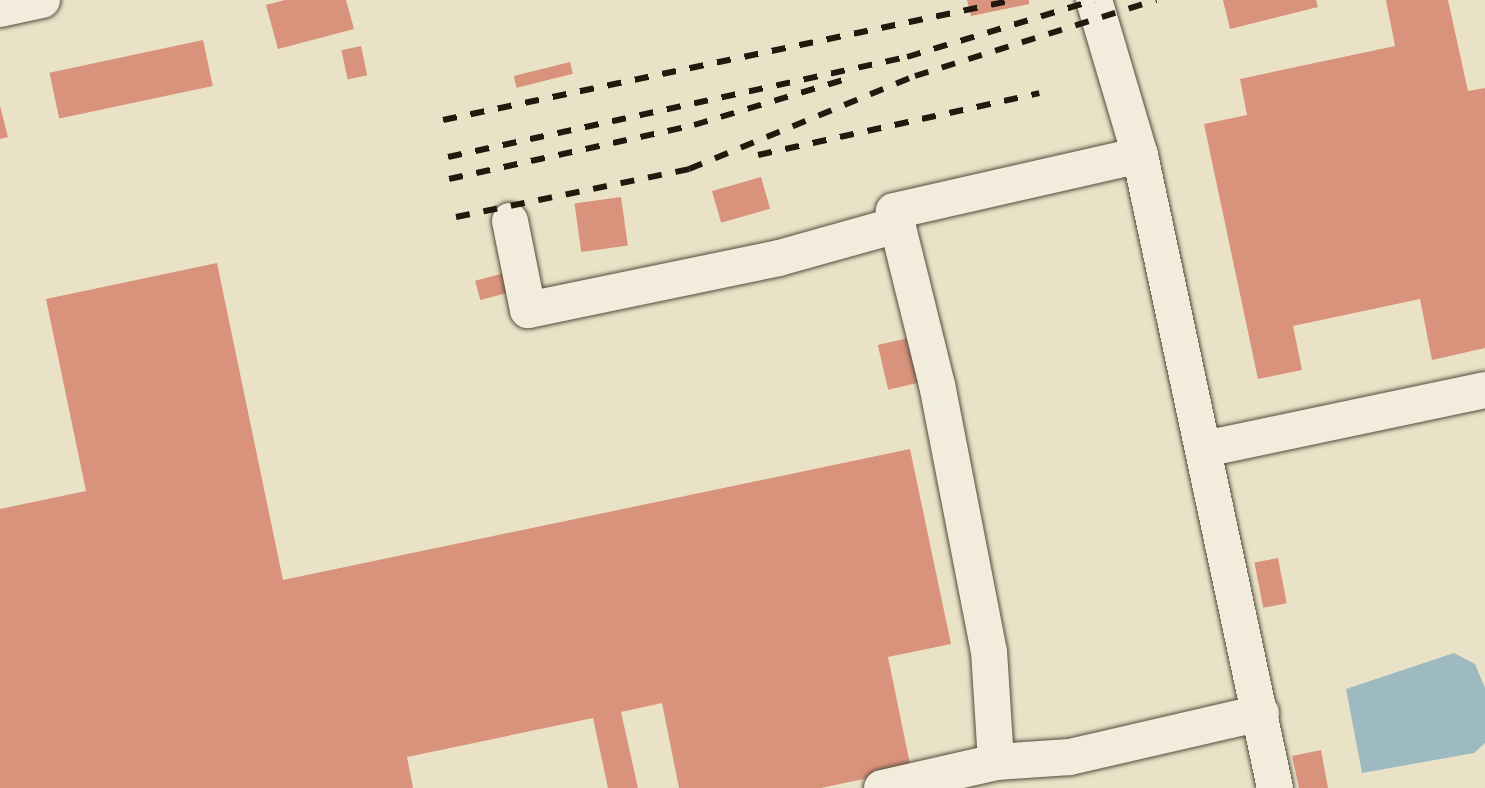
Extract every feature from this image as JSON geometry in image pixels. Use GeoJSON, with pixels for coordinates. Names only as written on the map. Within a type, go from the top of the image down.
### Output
{"type":"FeatureCollection","features":[{"type":"Feature","properties":{"kind":"lane"},"geometry":{"type":"LineString","coordinates":[[0,9],[42,0]]}},
{"type":"Feature","properties":{"kind":"lane"},"geometry":{"type":"LineString","coordinates":[[1094,0],[1140,155],[1275,788]]}},
{"type":"Feature","properties":{"kind":"lane"},"geometry":{"type":"LineString","coordinates":[[996,762],[989,652],[894,211],[1140,155]]}},
{"type":"Feature","properties":{"kind":"lane"},"geometry":{"type":"LineString","coordinates":[[510,221],[528,310],[779,258],[897,225]]}},
{"type":"Feature","properties":{"kind":"lane"},"geometry":{"type":"LineString","coordinates":[[1205,449],[1485,390]]}},
{"type":"Feature","properties":{"kind":"lane"},"geometry":{"type":"LineString","coordinates":[[882,788],[996,762],[1070,757],[1261,713]]}},
{"type":"Feature","properties":{"kind":"water"},"geometry":{"type":"Polygon","coordinates":[[[1454,653],[1475,664],[1485,688],[1485,743],[1474,753],[1362,773],[1346,689],[1454,653]]]}},
{"type":"Feature","properties":{"kind":"building"},"geometry":{"type":"Polygon","coordinates":[[[285,0],[346,0],[354,29],[278,49],[266,5],[285,0]]]}},
{"type":"Feature","properties":{"kind":"building"},"geometry":{"type":"Polygon","coordinates":[[[967,0],[1029,0],[1029,4],[971,16],[967,0]]]}},
{"type":"Feature","properties":{"kind":"building"},"geometry":{"type":"Polygon","coordinates":[[[1223,0],[1316,0],[1318,7],[1230,29],[1223,0]]]}},
{"type":"Feature","properties":{"kind":"building"},"geometry":{"type":"Polygon","coordinates":[[[1386,0],[1448,0],[1468,91],[1485,88],[1485,348],[1432,360],[1420,299],[1293,326],[1302,370],[1258,379],[1204,124],[1247,115],[1240,79],[1395,46],[1386,0]]]}},
{"type":"Feature","properties":{"kind":"building"},"geometry":{"type":"Polygon","coordinates":[[[203,40],[213,86],[59,119],[49,73],[203,40]]]}},
{"type":"Feature","properties":{"kind":"building"},"geometry":{"type":"Polygon","coordinates":[[[361,46],[367,75],[348,80],[341,50],[361,46]]]}},
{"type":"Feature","properties":{"kind":"building"},"geometry":{"type":"Polygon","coordinates":[[[570,62],[573,74],[517,88],[514,76],[570,62]]]}},
{"type":"Feature","properties":{"kind":"building"},"geometry":{"type":"Polygon","coordinates":[[[0,106],[8,137],[0,139],[0,106]]]}},
{"type":"Feature","properties":{"kind":"building"},"geometry":{"type":"Polygon","coordinates":[[[761,177],[770,209],[721,223],[712,191],[761,177]]]}},
{"type":"Feature","properties":{"kind":"building"},"geometry":{"type":"Polygon","coordinates":[[[621,197],[628,246],[581,252],[574,204],[621,197]]]}},
{"type":"Feature","properties":{"kind":"building"},"geometry":{"type":"Polygon","coordinates":[[[217,263],[283,580],[910,449],[951,644],[888,657],[911,769],[821,788],[679,788],[662,703],[621,712],[638,788],[608,788],[593,718],[407,757],[413,788],[0,788],[0,509],[86,491],[46,299],[217,263]]]}},
{"type":"Feature","properties":{"kind":"building"},"geometry":{"type":"Polygon","coordinates":[[[508,272],[513,291],[480,300],[475,281],[508,272]]]}},
{"type":"Feature","properties":{"kind":"building"},"geometry":{"type":"Polygon","coordinates":[[[908,338],[918,383],[888,390],[878,345],[908,338]]]}},
{"type":"Feature","properties":{"kind":"building"},"geometry":{"type":"Polygon","coordinates":[[[1278,558],[1287,603],[1263,608],[1254,563],[1278,558]]]}},
{"type":"Feature","properties":{"kind":"building"},"geometry":{"type":"Polygon","coordinates":[[[1321,750],[1328,788],[1299,788],[1292,756],[1321,750]]]}},
{"type":"Feature","properties":{"kind":"railway"},"geometry":{"type":"LineString","coordinates":[[443,120],[1014,0]]}},
{"type":"Feature","properties":{"kind":"railway"},"geometry":{"type":"LineString","coordinates":[[448,157],[907,57],[1095,0]]}},
{"type":"Feature","properties":{"kind":"railway"},"geometry":{"type":"LineString","coordinates":[[456,217],[689,169],[915,76],[1156,0]]}},
{"type":"Feature","properties":{"kind":"railway"},"geometry":{"type":"LineString","coordinates":[[449,179],[694,125],[843,80]]}},
{"type":"Feature","properties":{"kind":"railway"},"geometry":{"type":"LineString","coordinates":[[758,155],[1039,93]]}}]}
